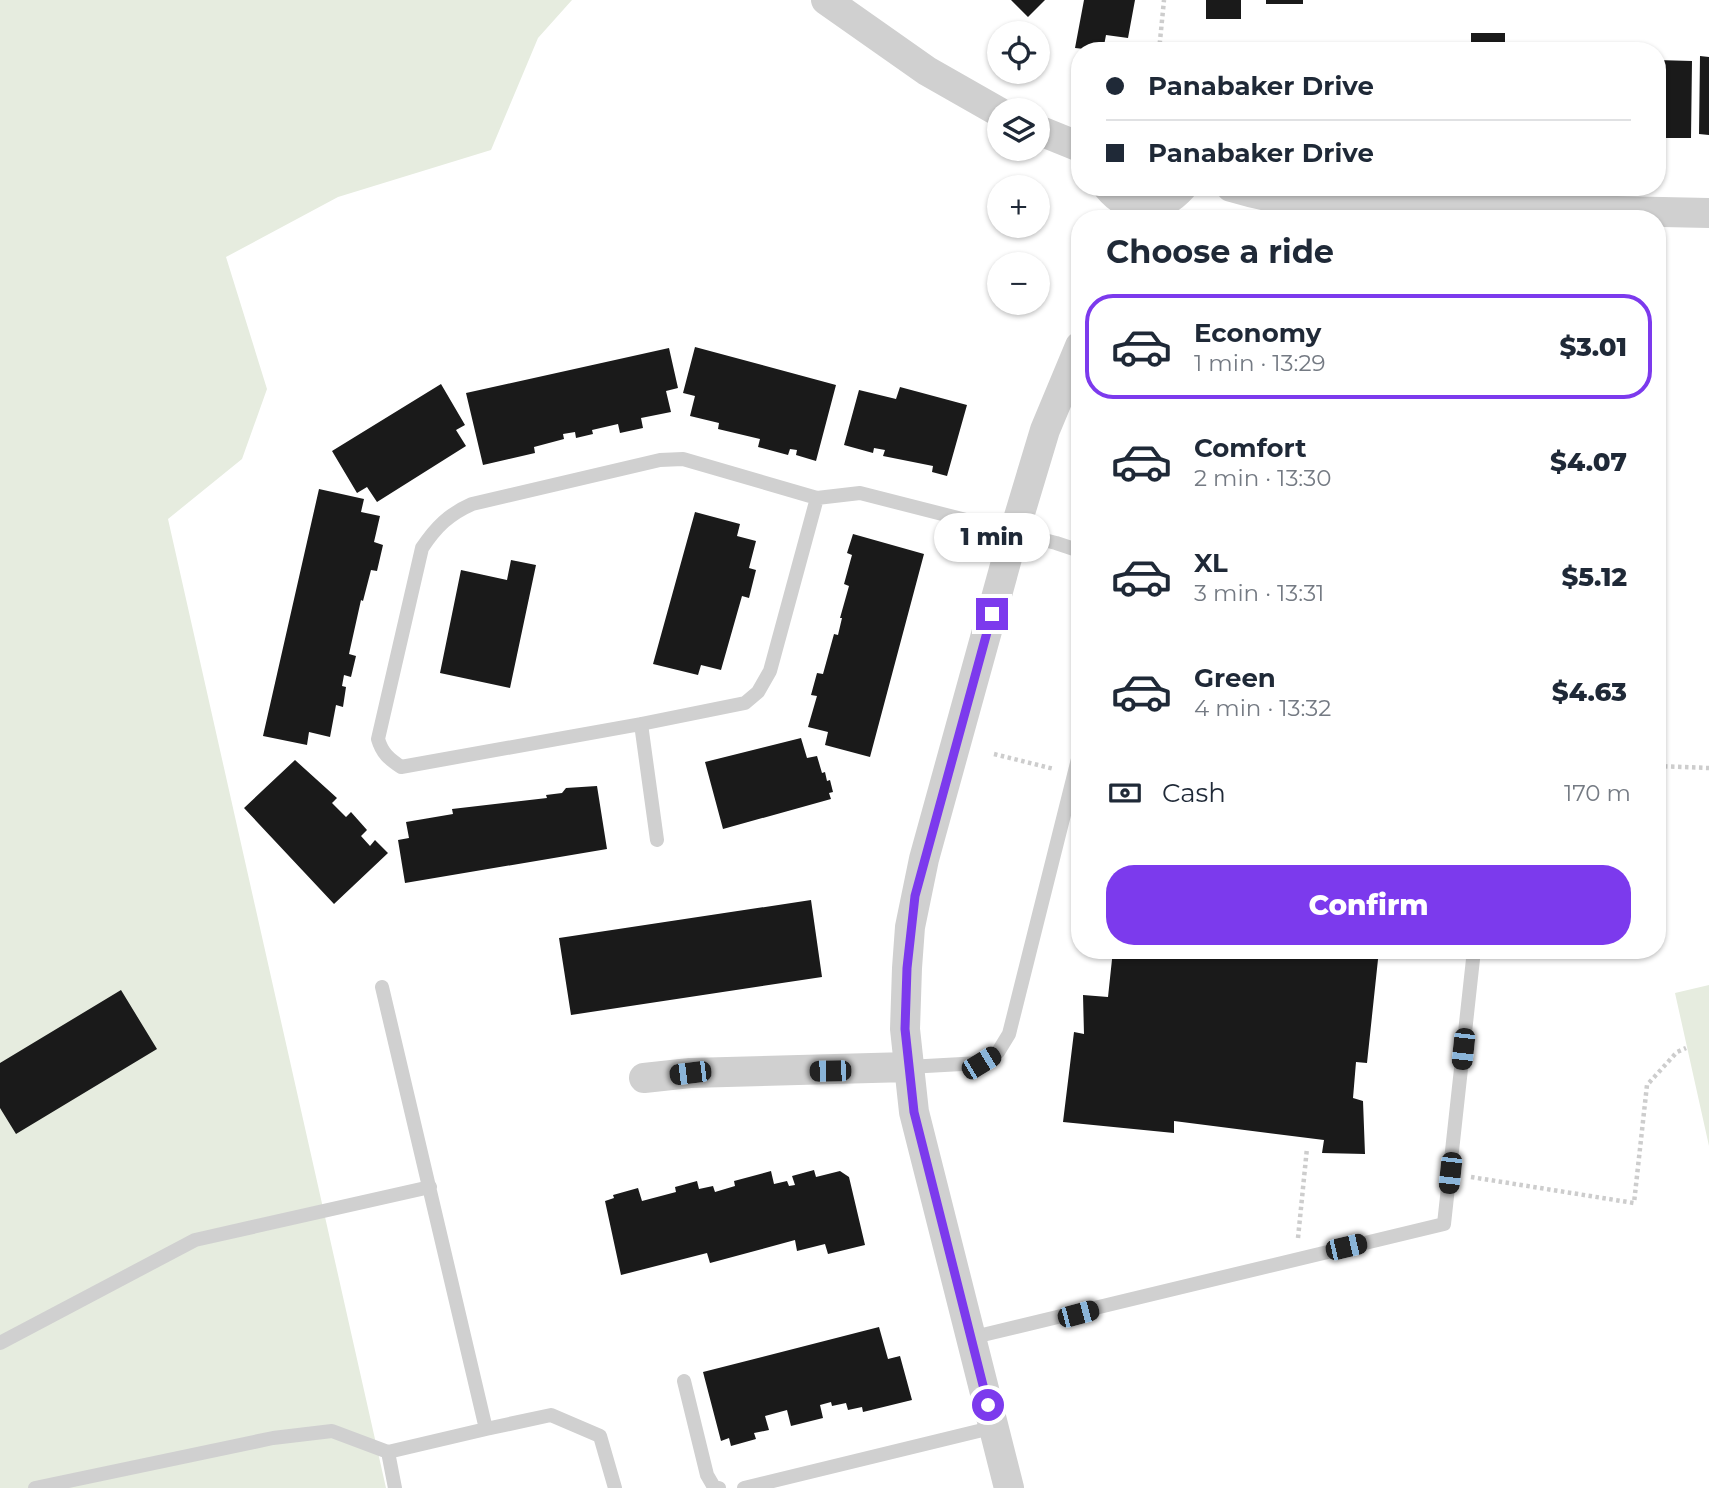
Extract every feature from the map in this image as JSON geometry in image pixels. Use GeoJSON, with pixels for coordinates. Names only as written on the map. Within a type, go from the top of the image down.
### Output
{"type":"FeatureCollection","features":[{"type":"Feature","properties":{"kind":"street"},"geometry":{"type":"LineString","coordinates":[[826,0],[927,72],[987,105]]}},
{"type":"Feature","properties":{"kind":"street"},"geometry":{"type":"LineString","coordinates":[[1050,135],[1071,143]]}},
{"type":"Feature","properties":{"kind":"street"},"geometry":{"type":"LineString","coordinates":[[1117,196],[1128,210]]}},
{"type":"Feature","properties":{"kind":"street"},"geometry":{"type":"LineString","coordinates":[[1137,210],[1161,204],[1175,196]]}},
{"type":"Feature","properties":{"kind":"street"},"geometry":{"type":"LineString","coordinates":[[1265,196],[1328,206],[1405,210]]}},
{"type":"Feature","properties":{"kind":"street"},"geometry":{"type":"LineString","coordinates":[[1666,214],[1709,213]]}},
{"type":"Feature","properties":{"kind":"street"},"geometry":{"type":"LineString","coordinates":[[1009,1488],[914,1112],[905,1029],[907,968],[915,896],[1014,533],[1045,430],[1071,368]]}},
{"type":"Feature","properties":{"kind":"street"},"geometry":{"type":"LineString","coordinates":[[644,1078],[690,1073],[908,1067]]}},
{"type":"Feature","properties":{"kind":"lane"},"geometry":{"type":"LineString","coordinates":[[817,498],[770,670],[758,692],[745,703],[401,766],[390,760],[381,750],[378,739],[422,548],[434,530],[453,513],[472,504],[660,460],[683,459],[817,498],[860,493],[1071,549]]}},
{"type":"Feature","properties":{"kind":"lane"},"geometry":{"type":"LineString","coordinates":[[640,724],[657,840]]}},
{"type":"Feature","properties":{"kind":"lane"},"geometry":{"type":"LineString","coordinates":[[908,1067],[981,1063],[998,1052],[1009,1034],[1071,787]]}},
{"type":"Feature","properties":{"kind":"lane"},"geometry":{"type":"LineString","coordinates":[[970,1338],[1444,1224],[1473,959]]}},
{"type":"Feature","properties":{"kind":"lane"},"geometry":{"type":"LineString","coordinates":[[383,987],[486,1429]]}},
{"type":"Feature","properties":{"kind":"lane"},"geometry":{"type":"LineString","coordinates":[[0,1343],[195,1240],[430,1187]]}},
{"type":"Feature","properties":{"kind":"lane"},"geometry":{"type":"LineString","coordinates":[[684,1381],[706,1475],[714,1487],[719,1488]]}},
{"type":"Feature","properties":{"kind":"lane"},"geometry":{"type":"LineString","coordinates":[[35,1488],[273,1438],[332,1431],[388,1452],[551,1415],[600,1436],[615,1488]]}},
{"type":"Feature","properties":{"kind":"lane"},"geometry":{"type":"LineString","coordinates":[[744,1488],[995,1427]]}},
{"type":"Feature","properties":{"kind":"lane"},"geometry":{"type":"LineString","coordinates":[[388,1452],[395,1488]]}},
{"type":"Feature","properties":{"kind":"path"},"geometry":{"type":"LineString","coordinates":[[1160,42],[1164,0]]}},
{"type":"Feature","properties":{"kind":"path"},"geometry":{"type":"LineString","coordinates":[[994,754],[1056,769]]}},
{"type":"Feature","properties":{"kind":"path"},"geometry":{"type":"LineString","coordinates":[[1666,766],[1709,768]]}},
{"type":"Feature","properties":{"kind":"path"},"geometry":{"type":"LineString","coordinates":[[1450,1173],[1634,1203],[1647,1085],[1677,1052],[1686,1048]]}},
{"type":"Feature","properties":{"kind":"path"},"geometry":{"type":"LineString","coordinates":[[1296,1259],[1307,1148]]}},
{"type":"Feature","properties":{"kind":"shaded area"},"geometry":{"type":"Polygon","coordinates":[[[0,0],[572,0],[538,38],[491,150],[338,197],[226,257],[267,389],[242,459],[168,519],[386,1488],[0,1488],[0,0]]]}},
{"type":"Feature","properties":{"kind":"shaded area"},"geometry":{"type":"Polygon","coordinates":[[[1709,985],[1709,1146],[1675,993],[1709,985]]]}},
{"type":"Feature","properties":{"kind":"building"},"geometry":{"type":"Polygon","coordinates":[[[1011,0],[1045,0],[1028,17],[1011,0]]]}},
{"type":"Feature","properties":{"kind":"building"},"geometry":{"type":"Polygon","coordinates":[[[1084,0],[1135,0],[1128,38],[1106,35],[1105,42],[1076,42],[1084,0]]]}},
{"type":"Feature","properties":{"kind":"building"},"geometry":{"type":"Polygon","coordinates":[[[1206,0],[1241,0],[1241,19],[1206,19],[1206,0]]]}},
{"type":"Feature","properties":{"kind":"building"},"geometry":{"type":"Polygon","coordinates":[[[1266,0],[1303,0],[1303,4],[1266,4],[1266,0]]]}},
{"type":"Feature","properties":{"kind":"building"},"geometry":{"type":"Polygon","coordinates":[[[1471,33],[1505,33],[1505,42],[1471,42],[1471,33]]]}},
{"type":"Feature","properties":{"kind":"building"},"geometry":{"type":"Polygon","coordinates":[[[1700,56],[1709,57],[1709,135],[1699,134],[1700,56]]]}},
{"type":"Feature","properties":{"kind":"building"},"geometry":{"type":"Polygon","coordinates":[[[1666,60],[1692,61],[1691,138],[1666,138],[1666,60]]]}},
{"type":"Feature","properties":{"kind":"building"},"geometry":{"type":"Polygon","coordinates":[[[695,347],[836,385],[816,461],[796,455],[797,450],[790,449],[788,455],[758,447],[760,439],[718,429],[719,423],[690,416],[695,396],[683,393],[695,347]]]}},
{"type":"Feature","properties":{"kind":"building"},"geometry":{"type":"Polygon","coordinates":[[[669,348],[678,388],[666,391],[671,412],[641,418],[643,428],[620,433],[618,424],[592,430],[593,434],[576,438],[575,432],[563,434],[564,439],[534,447],[535,453],[483,465],[466,393],[669,348]]]}},
{"type":"Feature","properties":{"kind":"building"},"geometry":{"type":"Polygon","coordinates":[[[441,384],[465,425],[456,430],[466,446],[377,502],[367,487],[357,493],[332,451],[441,384]]]}},
{"type":"Feature","properties":{"kind":"building"},"geometry":{"type":"Polygon","coordinates":[[[900,387],[967,405],[947,476],[932,472],[933,466],[883,456],[885,450],[874,448],[873,453],[844,445],[859,390],[896,399],[900,387]]]}},
{"type":"Feature","properties":{"kind":"building"},"geometry":{"type":"Polygon","coordinates":[[[319,489],[364,499],[361,512],[380,516],[374,542],[383,545],[377,571],[371,570],[363,601],[361,600],[349,654],[356,656],[351,677],[344,675],[342,686],[346,687],[343,707],[336,705],[330,737],[309,732],[307,745],[263,736],[319,489]]]}},
{"type":"Feature","properties":{"kind":"building"},"geometry":{"type":"Polygon","coordinates":[[[695,512],[740,524],[737,536],[756,541],[749,568],[756,570],[749,598],[742,596],[721,670],[701,665],[698,675],[653,664],[695,512]]]}},
{"type":"Feature","properties":{"kind":"building"},"geometry":{"type":"Polygon","coordinates":[[[853,534],[924,554],[870,757],[825,745],[828,732],[808,727],[817,696],[811,695],[817,673],[823,674],[834,634],[838,635],[842,618],[849,586],[844,584],[852,555],[847,553],[853,534]]]}},
{"type":"Feature","properties":{"kind":"building"},"geometry":{"type":"Polygon","coordinates":[[[511,560],[536,565],[510,688],[440,673],[461,570],[507,580],[511,560]]]}},
{"type":"Feature","properties":{"kind":"building"},"geometry":{"type":"Polygon","coordinates":[[[801,738],[807,758],[817,756],[822,773],[825,772],[827,781],[830,780],[833,792],[829,793],[831,799],[723,829],[705,762],[801,738]]]}},
{"type":"Feature","properties":{"kind":"building"},"geometry":{"type":"Polygon","coordinates":[[[295,760],[337,798],[332,803],[346,817],[351,812],[367,830],[361,836],[370,846],[375,840],[388,853],[334,904],[244,808],[295,760]]]}},
{"type":"Feature","properties":{"kind":"building"},"geometry":{"type":"Polygon","coordinates":[[[597,786],[607,849],[405,883],[398,840],[409,838],[406,822],[453,814],[452,809],[547,798],[546,795],[562,793],[566,788],[597,786]]]}},
{"type":"Feature","properties":{"kind":"building"},"geometry":{"type":"Polygon","coordinates":[[[811,900],[822,977],[571,1015],[559,938],[811,900]]]}},
{"type":"Feature","properties":{"kind":"building"},"geometry":{"type":"Polygon","coordinates":[[[1112,959],[1378,959],[1367,1063],[1356,1062],[1353,1098],[1363,1101],[1365,1154],[1322,1153],[1324,1140],[1174,1121],[1174,1133],[1063,1122],[1074,1032],[1084,1034],[1083,995],[1108,997],[1112,959]]]}},
{"type":"Feature","properties":{"kind":"building"},"geometry":{"type":"Polygon","coordinates":[[[121,990],[157,1049],[16,1134],[0,1108],[0,1063],[121,990]]]}},
{"type":"Feature","properties":{"kind":"building"},"geometry":{"type":"Polygon","coordinates":[[[814,1170],[816,1177],[840,1171],[849,1177],[865,1245],[828,1254],[825,1244],[797,1251],[795,1240],[710,1263],[707,1253],[621,1275],[605,1201],[614,1198],[613,1195],[638,1188],[642,1201],[676,1192],[675,1187],[697,1181],[699,1189],[713,1186],[715,1192],[735,1186],[734,1181],[771,1171],[774,1184],[787,1181],[789,1186],[795,1185],[792,1176],[814,1170]]]}},
{"type":"Feature","properties":{"kind":"building"},"geometry":{"type":"Polygon","coordinates":[[[879,1327],[888,1359],[900,1356],[912,1400],[863,1412],[862,1407],[848,1410],[846,1403],[832,1406],[831,1402],[820,1405],[823,1418],[791,1426],[787,1410],[765,1416],[769,1430],[754,1433],[756,1439],[731,1446],[729,1438],[721,1441],[703,1372],[879,1327]]]}},
{"type":"Feature","properties":{"kind":"route"},"geometry":{"type":"LineString","coordinates":[[988,1405],[914,1112],[905,1029],[910,927],[915,896],[992,614]]}}]}
